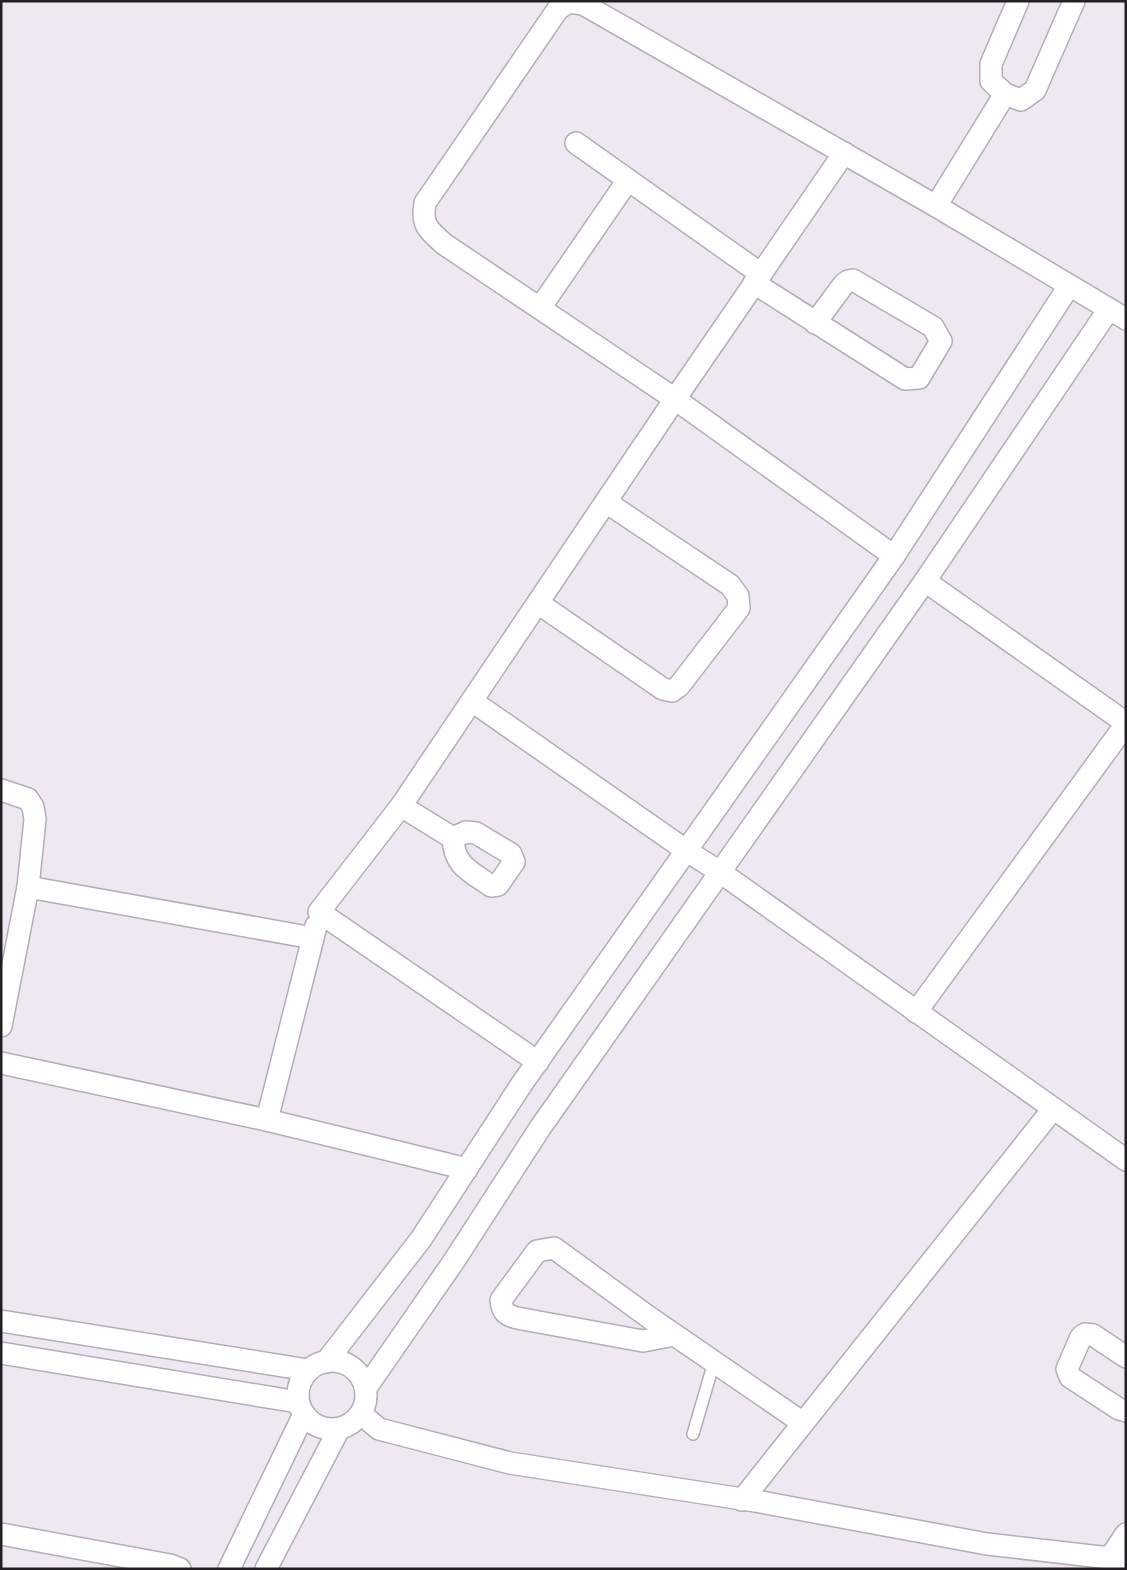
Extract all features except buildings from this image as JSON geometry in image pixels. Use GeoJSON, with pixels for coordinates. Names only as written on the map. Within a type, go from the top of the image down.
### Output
{"type":"FeatureCollection","features":[{"type":"Feature","properties":{"kind":"street"},"geometry":{"type":"LineString","coordinates":[[1018,1],[991,64],[991,81],[1005,94],[1021,100],[1035,90],[1074,1]]}},
{"type":"Feature","properties":{"kind":"street"},"geometry":{"type":"LineString","coordinates":[[366,1388],[454,1261],[540,1128],[925,581],[1117,314],[936,206],[583,4],[570,2],[558,9],[425,203],[423,217],[428,229],[444,244],[675,399],[894,556]]}},
{"type":"Feature","properties":{"kind":"street"},"geometry":{"type":"LineString","coordinates":[[936,206],[1005,94]]}},
{"type":"Feature","properties":{"kind":"street"},"geometry":{"type":"LineString","coordinates":[[576,143],[628,180],[815,323],[905,379],[919,378],[940,341],[938,333],[933,326],[853,280],[844,284],[815,323]]}},
{"type":"Feature","properties":{"kind":"street"},"geometry":{"type":"LineString","coordinates":[[267,1120],[319,912],[401,806],[675,399],[844,153]]}},
{"type":"Feature","properties":{"kind":"street"},"geometry":{"type":"LineString","coordinates":[[540,308],[628,180]]}},
{"type":"Feature","properties":{"kind":"street"},"geometry":{"type":"LineString","coordinates":[[229,1569],[301,1408],[299,1388],[404,1262],[538,1062],[894,556],[1069,286]]}},
{"type":"Feature","properties":{"kind":"street"},"geometry":{"type":"LineString","coordinates":[[538,603],[664,689],[672,691],[679,686],[739,608],[738,596],[730,586],[606,502]]}},
{"type":"Feature","properties":{"kind":"street"},"geometry":{"type":"LineString","coordinates":[[916,1012],[1126,723],[925,581]]}},
{"type":"Feature","properties":{"kind":"street"},"geometry":{"type":"LineString","coordinates":[[472,701],[686,851],[720,872],[1126,1160]]}},
{"type":"Feature","properties":{"kind":"street"},"geometry":{"type":"LineString","coordinates":[[1,790],[28,799],[35,819],[28,887],[1,1026]]}},
{"type":"Feature","properties":{"kind":"street"},"geometry":{"type":"LineString","coordinates":[[401,806],[454,838]]}},
{"type":"Feature","properties":{"kind":"street"},"geometry":{"type":"LineString","coordinates":[[28,887],[313,938]]}},
{"type":"Feature","properties":{"kind":"street"},"geometry":{"type":"LineString","coordinates":[[319,912],[538,1062]]}},
{"type":"Feature","properties":{"kind":"street"},"geometry":{"type":"LineString","coordinates":[[1,1063],[267,1120],[467,1169]]}},
{"type":"Feature","properties":{"kind":"street"},"geometry":{"type":"LineString","coordinates":[[742,1500],[1053,1109]]}},
{"type":"Feature","properties":{"kind":"street"},"geometry":{"type":"LineString","coordinates":[[674,1335],[643,1341],[517,1318],[507,1315],[502,1309],[501,1300],[537,1251],[554,1248],[674,1335],[803,1423]]}},
{"type":"Feature","properties":{"kind":"street"},"geometry":{"type":"LineString","coordinates":[[1,1321],[317,1366],[340,1361],[352,1366],[361,1376],[366,1388],[366,1402],[361,1414],[351,1424],[339,1428],[325,1428],[313,1423],[301,1408],[1,1354]]}},
{"type":"Feature","properties":{"kind":"street"},"geometry":{"type":"LineString","coordinates":[[1126,1357],[1093,1335],[1085,1334],[1081,1337],[1067,1364],[1067,1369],[1070,1377],[1119,1409],[1126,1411]]}},
{"type":"Feature","properties":{"kind":"street"},"geometry":{"type":"LineString","coordinates":[[361,1414],[379,1429],[510,1462],[742,1500],[987,1544],[1118,1560],[1126,1534]]}},
{"type":"Feature","properties":{"kind":"street"},"geometry":{"type":"LineString","coordinates":[[266,1569],[339,1428]]}},
{"type":"Feature","properties":{"kind":"street"},"geometry":{"type":"LineString","coordinates":[[1,1534],[170,1565],[180,1569]]}},
{"type":"Feature","properties":{"kind":"lane"},"geometry":{"type":"LineString","coordinates":[[693,1434],[714,1362]]}}]}
